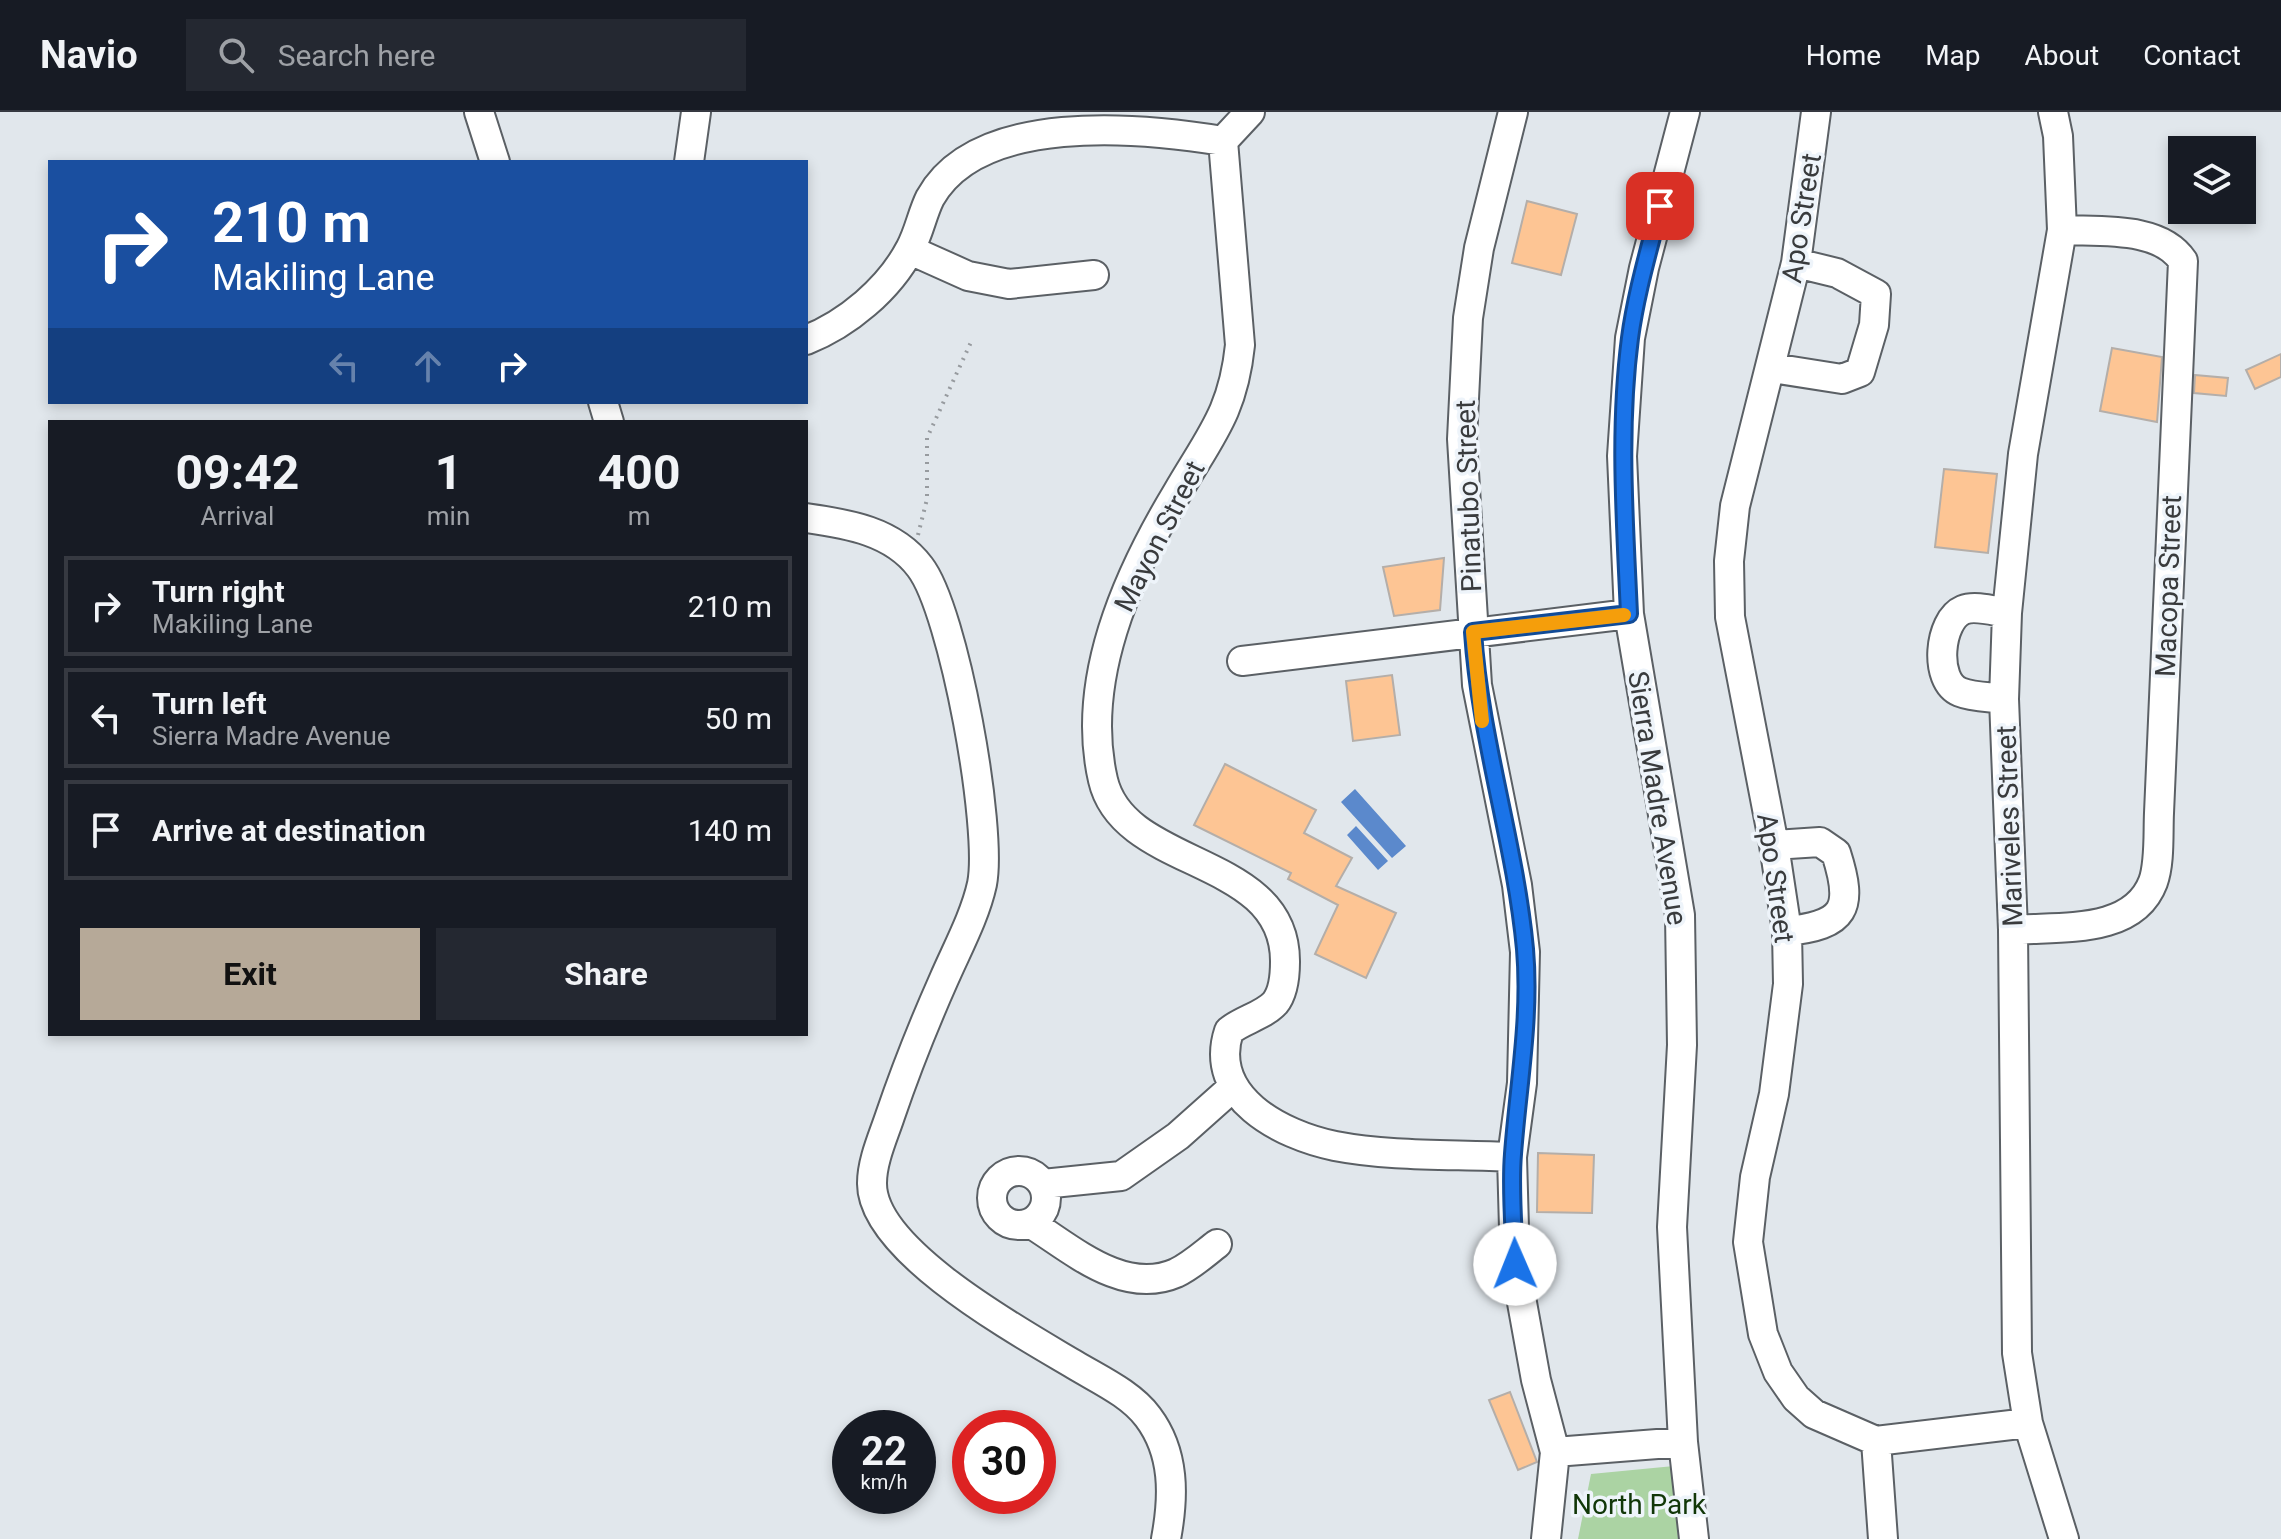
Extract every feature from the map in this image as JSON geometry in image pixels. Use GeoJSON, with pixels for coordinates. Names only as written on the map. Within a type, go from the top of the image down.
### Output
{"type":"FeatureCollection","features":[{"type":"Feature","properties":{"kind":"street"},"geometry":{"type":"LineString","coordinates":[[479,112],[494,160]]}},
{"type":"Feature","properties":{"kind":"street"},"geometry":{"type":"LineString","coordinates":[[689,160],[696,112]]}},
{"type":"Feature","properties":{"kind":"street"},"geometry":{"type":"LineString","coordinates":[[808,339],[835,327],[861,307],[910,250],[931,195],[950,171],[971,153],[994,141],[1044,129],[1075,128],[1156,130],[1223,141],[1250,112]]}},
{"type":"Feature","properties":{"kind":"street","name":"Pinatubo Street"},"geometry":{"type":"LineString","coordinates":[[1513,112],[1479,248],[1468,318],[1462,439],[1473,632],[1487,750],[1517,885],[1525,952],[1522,1083],[1512,1157],[1515,1264],[1536,1380],[1555,1452]]}},
{"type":"Feature","properties":{"kind":"street","name":"Sierra Madre Avenue"},"geometry":{"type":"LineString","coordinates":[[1685,112],[1644,268],[1630,338],[1622,456],[1629,614],[1680,915],[1682,1045],[1672,1227],[1683,1442],[1694,1539]]}},
{"type":"Feature","properties":{"kind":"street","name":"Apo Street"},"geometry":{"type":"LineString","coordinates":[[1816,112],[1796,263],[1735,506],[1729,561],[1730,617],[1774,845],[1787,931],[1788,984],[1774,1094],[1755,1177],[1748,1242],[1763,1334],[1778,1372],[1805,1406],[1837,1427],[1876,1441],[2028,1423]]}},
{"type":"Feature","properties":{"kind":"street","name":"Mariveles Street"},"geometry":{"type":"LineString","coordinates":[[2053,112],[2058,136],[2062,230],[2023,454],[2007,613],[2004,699],[2013,930],[2017,1353],[2028,1423],[2064,1539]]}},
{"type":"Feature","properties":{"kind":"street","name":"Mayon Street"},"geometry":{"type":"LineString","coordinates":[[1223,141],[1240,345],[1237,377],[1228,408],[1154,533],[1119,611],[1100,696],[1099,731],[1102,778],[1108,797],[1127,819],[1174,852],[1248,889],[1268,907],[1281,928],[1285,970],[1279,995],[1264,1011],[1229,1031],[1224,1045],[1233,1087]]}},
{"type":"Feature","properties":{"kind":"street","name":"Macopa Street"},"geometry":{"type":"LineString","coordinates":[[2013,930],[2105,921],[2127,916],[2137,909],[2154,880],[2159,813],[2183,261],[2175,248],[2160,241],[2134,235],[2062,230]]}},
{"type":"Feature","properties":{"kind":"street"},"geometry":{"type":"LineString","coordinates":[[910,250],[968,276],[1009,284],[1094,275]]}},
{"type":"Feature","properties":{"kind":"street"},"geometry":{"type":"LineString","coordinates":[[1772,368],[1842,379],[1860,372],[1868,353],[1876,294],[1867,286],[1837,273],[1796,263]]}},
{"type":"Feature","properties":{"kind":"street"},"geometry":{"type":"LineString","coordinates":[[808,518],[851,524],[877,534],[907,554],[921,568],[951,645],[986,838],[982,885],[916,1043],[878,1150],[871,1185],[885,1223],[906,1249],[989,1313],[1120,1392],[1147,1416],[1166,1448],[1172,1482],[1166,1539]]}},
{"type":"Feature","properties":{"kind":"street"},"geometry":{"type":"LineString","coordinates":[[2004,699],[1960,692],[1946,677],[1943,659],[1948,624],[1961,610],[1970,608],[2007,613]]}},
{"type":"Feature","properties":{"kind":"street"},"geometry":{"type":"LineString","coordinates":[[1242,661],[1629,614]]}},
{"type":"Feature","properties":{"kind":"street"},"geometry":{"type":"LineString","coordinates":[[1774,845],[1820,842],[1836,853],[1845,890],[1842,906],[1834,919],[1820,928],[1787,931]]}},
{"type":"Feature","properties":{"kind":"street"},"geometry":{"type":"LineString","coordinates":[[1043,1184],[1121,1176],[1178,1136],[1233,1087],[1271,1122],[1290,1132],[1334,1146],[1512,1157]]}},
{"type":"Feature","properties":{"kind":"street"},"geometry":{"type":"LineString","coordinates":[[1019,1170],[1029,1172],[1043,1184],[1046,1202],[1038,1218],[1030,1223],[1011,1224],[1002,1219],[992,1203],[992,1193],[1001,1177],[1019,1170]]}},
{"type":"Feature","properties":{"kind":"street"},"geometry":{"type":"LineString","coordinates":[[1030,1223],[1113,1275],[1137,1278],[1159,1278],[1178,1272],[1217,1244]]}},
{"type":"Feature","properties":{"kind":"street"},"geometry":{"type":"LineString","coordinates":[[1876,1441],[1883,1539]]}},
{"type":"Feature","properties":{"kind":"street"},"geometry":{"type":"LineString","coordinates":[[1546,1539],[1555,1452],[1683,1442]]}},
{"type":"Feature","properties":{"kind":"path"},"geometry":{"type":"LineString","coordinates":[[907,554],[920,531],[927,499],[927,438],[972,340]]}},
{"type":"Feature","properties":{"kind":"green space","name":"North Park"},"geometry":{"type":"Polygon","coordinates":[[[1674,1466],[1678,1539],[1578,1539],[1591,1474],[1674,1466]]]}},
{"type":"Feature","properties":{"kind":"water"},"geometry":{"type":"Polygon","coordinates":[[[1355,789],[1406,846],[1392,858],[1341,802],[1355,789]]]}},
{"type":"Feature","properties":{"kind":"water"},"geometry":{"type":"Polygon","coordinates":[[[1356,826],[1388,861],[1378,870],[1347,835],[1356,826]]]}},
{"type":"Feature","properties":{"kind":"building"},"geometry":{"type":"Polygon","coordinates":[[[1527,201],[1577,214],[1561,275],[1512,263],[1527,201]]]}},
{"type":"Feature","properties":{"kind":"building"},"geometry":{"type":"Polygon","coordinates":[[[2112,348],[2162,357],[2157,422],[2100,411],[2112,348]]]}},
{"type":"Feature","properties":{"kind":"building"},"geometry":{"type":"Polygon","coordinates":[[[2281,354],[2281,377],[2255,389],[2246,370],[2281,354]]]}},
{"type":"Feature","properties":{"kind":"building"},"geometry":{"type":"Polygon","coordinates":[[[2195,375],[2228,378],[2226,396],[2194,393],[2195,375]]]}},
{"type":"Feature","properties":{"kind":"building"},"geometry":{"type":"Polygon","coordinates":[[[1944,469],[1997,474],[1988,553],[1935,547],[1944,469]]]}},
{"type":"Feature","properties":{"kind":"building"},"geometry":{"type":"Polygon","coordinates":[[[1444,558],[1440,610],[1394,616],[1383,567],[1444,558]]]}},
{"type":"Feature","properties":{"kind":"building"},"geometry":{"type":"Polygon","coordinates":[[[1392,675],[1400,735],[1353,741],[1346,681],[1392,675]]]}},
{"type":"Feature","properties":{"kind":"building"},"geometry":{"type":"Polygon","coordinates":[[[1225,764],[1316,810],[1304,833],[1352,858],[1336,886],[1396,913],[1366,978],[1315,954],[1338,905],[1288,879],[1291,873],[1194,825],[1225,764]]]}},
{"type":"Feature","properties":{"kind":"building"},"geometry":{"type":"Polygon","coordinates":[[[1538,1153],[1594,1155],[1592,1213],[1537,1212],[1538,1153]]]}},
{"type":"Feature","properties":{"kind":"building"},"geometry":{"type":"Polygon","coordinates":[[[1510,1392],[1537,1462],[1518,1470],[1489,1400],[1510,1392]]]}},
{"type":"Feature","properties":{"kind":"slow traffic"},"geometry":{"type":"LineString","coordinates":[[1482,721],[1473,632],[1624,615]]}},
{"type":"Feature","properties":{"kind":"route"},"geometry":{"type":"LineString","coordinates":[[1515,1264],[1512,1157],[1522,1083],[1525,952],[1517,885],[1487,750],[1473,632],[1629,614],[1622,456],[1625,402],[1630,338],[1660,206]]}}]}
